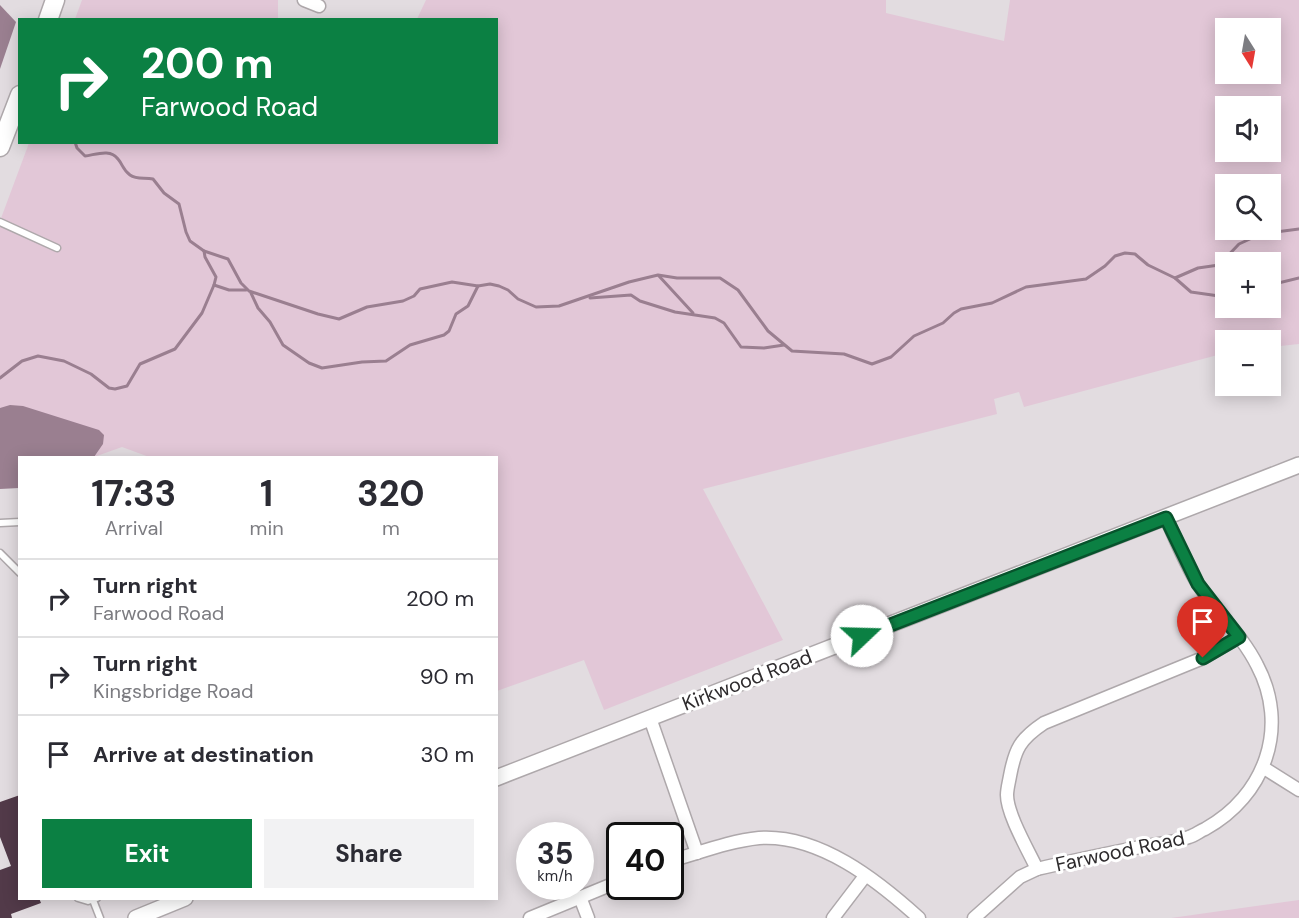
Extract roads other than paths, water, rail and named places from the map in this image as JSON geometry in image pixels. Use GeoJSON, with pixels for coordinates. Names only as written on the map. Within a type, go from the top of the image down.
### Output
{"type":"FeatureCollection","features":[{"type":"Feature","properties":{"kind":"main road"},"geometry":{"type":"LineString","coordinates":[[49,18],[55,0]]}},
{"type":"Feature","properties":{"kind":"main road"},"geometry":{"type":"LineString","coordinates":[[0,147],[18,100]]}},
{"type":"Feature","properties":{"kind":"street"},"geometry":{"type":"LineString","coordinates":[[304,0],[320,6]]}},
{"type":"Feature","properties":{"kind":"street","name":"Kirkwood Road"},"geometry":{"type":"LineString","coordinates":[[498,777],[1299,465]]}},
{"type":"Feature","properties":{"kind":"street","name":"Farwood Road"},"geometry":{"type":"LineString","coordinates":[[974,918],[1020,877],[1037,869],[1189,837],[1230,812],[1248,794],[1263,768],[1270,743],[1269,698],[1257,664],[1198,584],[1166,518]]}},
{"type":"Feature","properties":{"kind":"street"},"geometry":{"type":"LineString","coordinates":[[1037,869],[1013,818],[1007,795],[1014,759],[1020,744],[1028,734],[1044,723],[1203,658],[1239,637]]}},
{"type":"Feature","properties":{"kind":"street"},"geometry":{"type":"LineString","coordinates":[[650,718],[697,853]]}},
{"type":"Feature","properties":{"kind":"street"},"geometry":{"type":"LineString","coordinates":[[1263,768],[1299,790]]}},
{"type":"Feature","properties":{"kind":"street"},"geometry":{"type":"LineString","coordinates":[[684,857],[759,838],[788,839],[813,845],[866,876],[919,918]]}},
{"type":"Feature","properties":{"kind":"street"},"geometry":{"type":"LineString","coordinates":[[834,918],[866,876]]}},
{"type":"Feature","properties":{"kind":"street"},"geometry":{"type":"LineString","coordinates":[[136,918],[180,900]]}},
{"type":"Feature","properties":{"kind":"street"},"geometry":{"type":"LineString","coordinates":[[530,918],[573,900]]}},
{"type":"Feature","properties":{"kind":"street"},"geometry":{"type":"LineString","coordinates":[[581,900],[588,918]]}},
{"type":"Feature","properties":{"kind":"lane"},"geometry":{"type":"LineString","coordinates":[[0,222],[57,248]]}},
{"type":"Feature","properties":{"kind":"lane"},"geometry":{"type":"LineString","coordinates":[[0,523],[18,522]]}},
{"type":"Feature","properties":{"kind":"lane"},"geometry":{"type":"LineString","coordinates":[[0,553],[18,571]]}},
{"type":"Feature","properties":{"kind":"lane"},"geometry":{"type":"LineString","coordinates":[[95,900],[100,918]]}},
{"type":"Feature","properties":{"kind":"waterway"},"geometry":{"type":"LineString","coordinates":[[76,144],[85,156],[111,154],[118,159],[130,175],[153,179],[164,193],[179,204],[190,241],[204,251],[228,259],[241,283],[249,291],[339,319],[367,307],[403,301],[414,296],[420,289],[452,282],[499,286],[518,299],[536,307],[559,306],[629,282],[658,275],[677,278],[720,278],[738,290],[768,331],[792,351],[844,354],[872,364],[891,357],[914,336],[943,323],[961,309],[992,303],[1026,287],[1086,279],[1115,256],[1125,253],[1135,254],[1148,265],[1175,278],[1191,292],[1215,295]]}},
{"type":"Feature","properties":{"kind":"waterway"},"geometry":{"type":"LineString","coordinates":[[1175,278],[1198,268],[1219,265],[1239,244],[1252,238],[1268,233],[1299,229]]}},
{"type":"Feature","properties":{"kind":"waterway"},"geometry":{"type":"LineString","coordinates":[[0,378],[22,361],[38,356],[64,361],[91,374],[109,388],[127,386],[140,364],[175,349],[202,313],[216,277],[204,251]]}},
{"type":"Feature","properties":{"kind":"waterway"},"geometry":{"type":"LineString","coordinates":[[659,276],[693,313]]}},
{"type":"Feature","properties":{"kind":"waterway"},"geometry":{"type":"LineString","coordinates":[[1281,282],[1299,278]]}},
{"type":"Feature","properties":{"kind":"waterway"},"geometry":{"type":"LineString","coordinates":[[214,285],[229,290],[246,290]]}},
{"type":"Feature","properties":{"kind":"waterway"},"geometry":{"type":"LineString","coordinates":[[251,293],[258,308],[270,322],[283,345],[309,363],[322,368],[386,361],[410,345],[444,335],[449,331],[456,314],[468,306],[478,286]]}},
{"type":"Feature","properties":{"kind":"waterway"},"geometry":{"type":"LineString","coordinates":[[590,298],[631,295],[640,301],[675,312],[715,318],[724,323],[741,347],[764,348],[784,345]]}}]}
